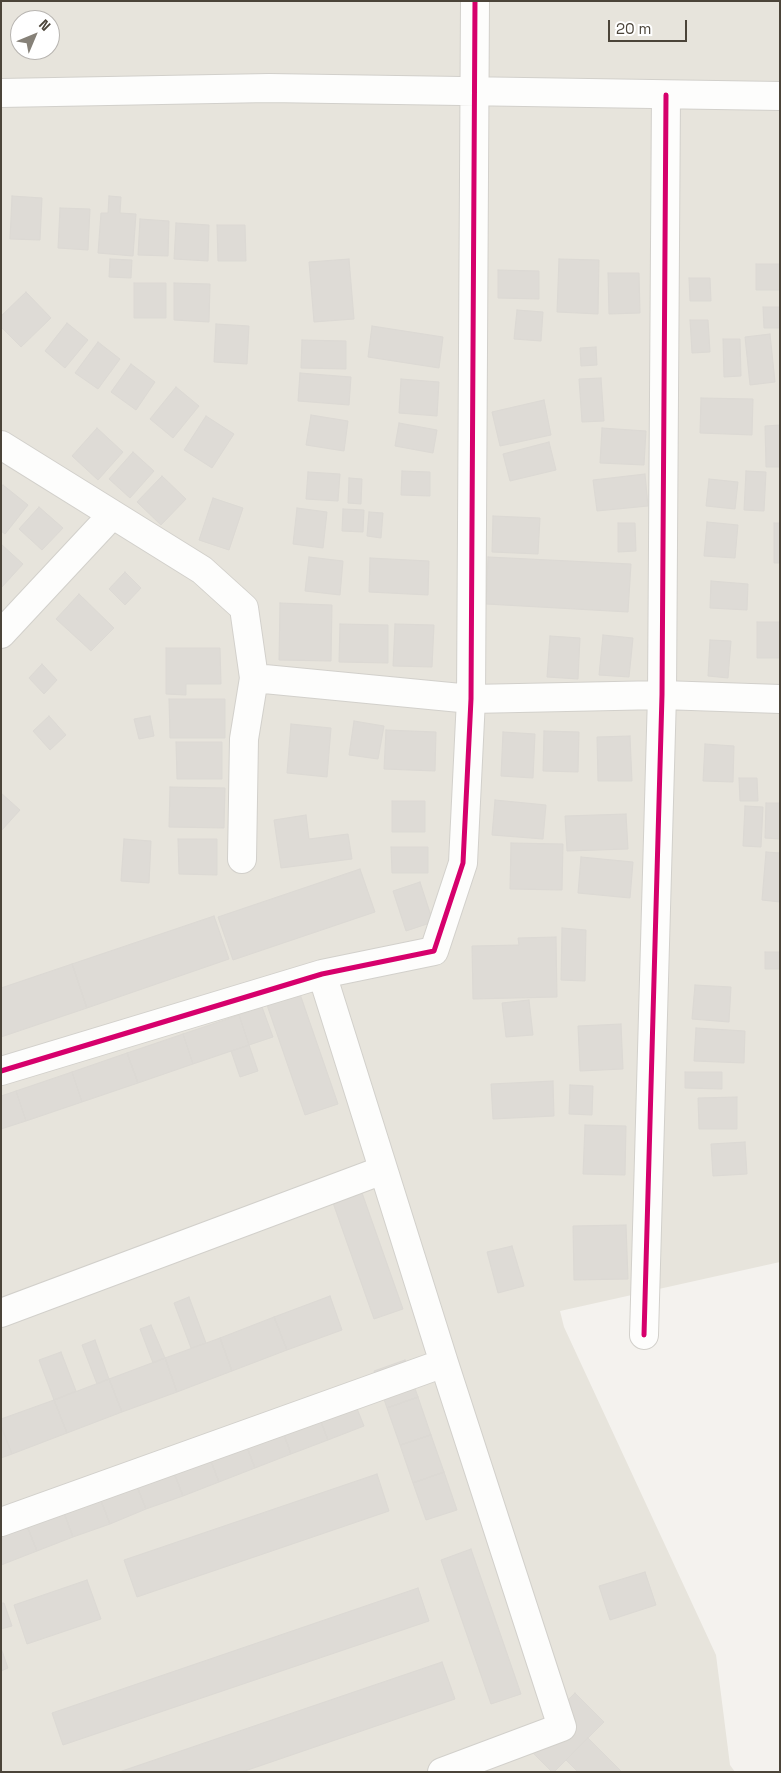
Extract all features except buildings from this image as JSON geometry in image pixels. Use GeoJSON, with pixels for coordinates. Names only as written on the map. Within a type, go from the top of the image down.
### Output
{"type":"FeatureCollection","features":[{"type":"Feature","properties":{"kind":"street"},"geometry":{"type":"LineString","coordinates":[[1,1072],[322,974],[434,951],[463,863],[471,699],[475,1]]}},
{"type":"Feature","properties":{"kind":"street"},"geometry":{"type":"LineString","coordinates":[[1,93],[269,88],[780,96]]}},
{"type":"Feature","properties":{"kind":"street"},"geometry":{"type":"LineString","coordinates":[[644,1334],[662,695],[666,95]]}},
{"type":"Feature","properties":{"kind":"street"},"geometry":{"type":"LineString","coordinates":[[1,445],[202,570],[244,608],[254,678],[244,739],[242,859]]}},
{"type":"Feature","properties":{"kind":"street"},"geometry":{"type":"LineString","coordinates":[[1,634],[112,514]]}},
{"type":"Feature","properties":{"kind":"street"},"geometry":{"type":"LineString","coordinates":[[254,678],[471,699],[662,695],[780,699]]}},
{"type":"Feature","properties":{"kind":"street"},"geometry":{"type":"LineString","coordinates":[[322,974],[444,1364],[562,1727],[442,1772]]}},
{"type":"Feature","properties":{"kind":"street"},"geometry":{"type":"LineString","coordinates":[[1,1313],[383,1170]]}},
{"type":"Feature","properties":{"kind":"street"},"geometry":{"type":"LineString","coordinates":[[1,1522],[444,1364]]}},
{"type":"Feature","properties":{"kind":"shaded area"},"geometry":{"type":"Polygon","coordinates":[[[1,1],[780,1],[780,1262],[560,1311],[564,1327],[716,1655],[730,1765],[735,1772],[1,1772],[1,1]]]}},
{"type":"Feature","properties":{"kind":"cycle path"},"geometry":{"type":"LineString","coordinates":[[1,1071],[322,974],[434,951],[463,863],[471,699],[475,1]]}},
{"type":"Feature","properties":{"kind":"cycle path"},"geometry":{"type":"LineString","coordinates":[[644,1335],[662,695],[666,95]]}}]}
